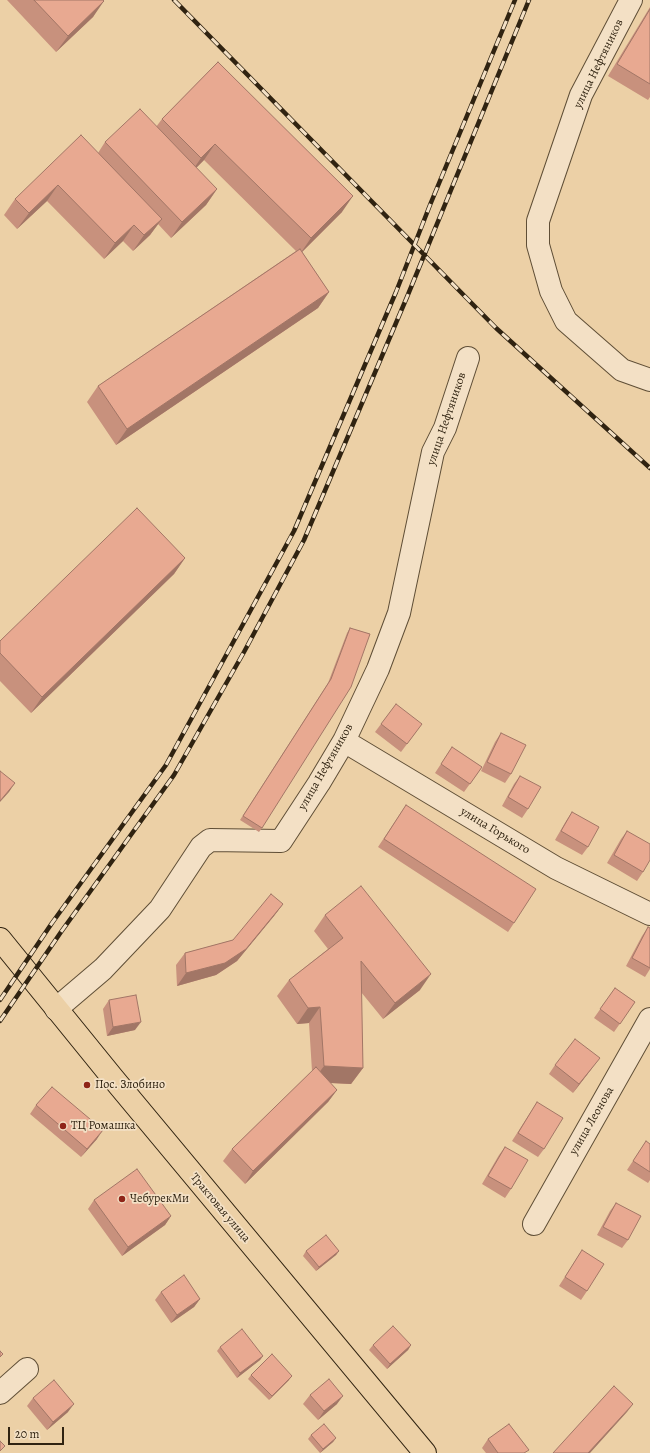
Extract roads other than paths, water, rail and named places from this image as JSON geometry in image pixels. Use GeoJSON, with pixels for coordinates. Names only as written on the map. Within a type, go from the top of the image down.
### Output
{"type":"FeatureCollection","features":[{"type":"Feature","properties":{"kind":"highway","name":"Трактовая улица"},"geometry":{"type":"LineString","coordinates":[[0,939],[56,1009],[425,1453]]}},
{"type":"Feature","properties":{"kind":"highway"},"geometry":{"type":"LineString","coordinates":[[0,949],[18,961]]}},
{"type":"Feature","properties":{"kind":"street","name":"улица Нефтяников"},"geometry":{"type":"LineString","coordinates":[[631,0],[581,95],[538,221],[538,245],[551,291],[566,321],[622,370],[650,380]]}},
{"type":"Feature","properties":{"kind":"street","name":"улица Нефтяников"},"geometry":{"type":"LineString","coordinates":[[56,1009],[104,969],[160,909],[201,848],[210,840],[281,841],[319,783],[344,741],[378,670],[399,613],[433,452],[445,428],[468,358]]}},
{"type":"Feature","properties":{"kind":"street","name":"улица Горького"},"geometry":{"type":"LineString","coordinates":[[344,741],[556,868],[650,914]]}},
{"type":"Feature","properties":{"kind":"street","name":"улица Леонова"},"geometry":{"type":"LineString","coordinates":[[534,1224],[650,1019]]}},
{"type":"Feature","properties":{"kind":"street"},"geometry":{"type":"LineString","coordinates":[[0,1393],[27,1369]]}},
{"type":"Feature","properties":{"kind":"railway"},"geometry":{"type":"LineString","coordinates":[[174,0],[496,328],[650,468]]}},
{"type":"Feature","properties":{"kind":"railway"},"geometry":{"type":"LineString","coordinates":[[0,1000],[52,923],[166,765],[294,531],[396,292],[430,205],[515,0]]}},
{"type":"Feature","properties":{"kind":"railway"},"geometry":{"type":"LineString","coordinates":[[0,1021],[61,932],[174,775],[244,652],[304,540],[407,297],[529,0]]}},
{"type":"Feature","properties":{"kind":"place","name":"Пос. Злобино"},"geometry":{"type":"Point","coordinates":[87,1085]}},
{"type":"Feature","properties":{"kind":"place","name":"ТЦ Ромашка"},"geometry":{"type":"Point","coordinates":[63,1126]}},
{"type":"Feature","properties":{"kind":"place","name":"ЧебурекМи"},"geometry":{"type":"Point","coordinates":[122,1199]}}]}
